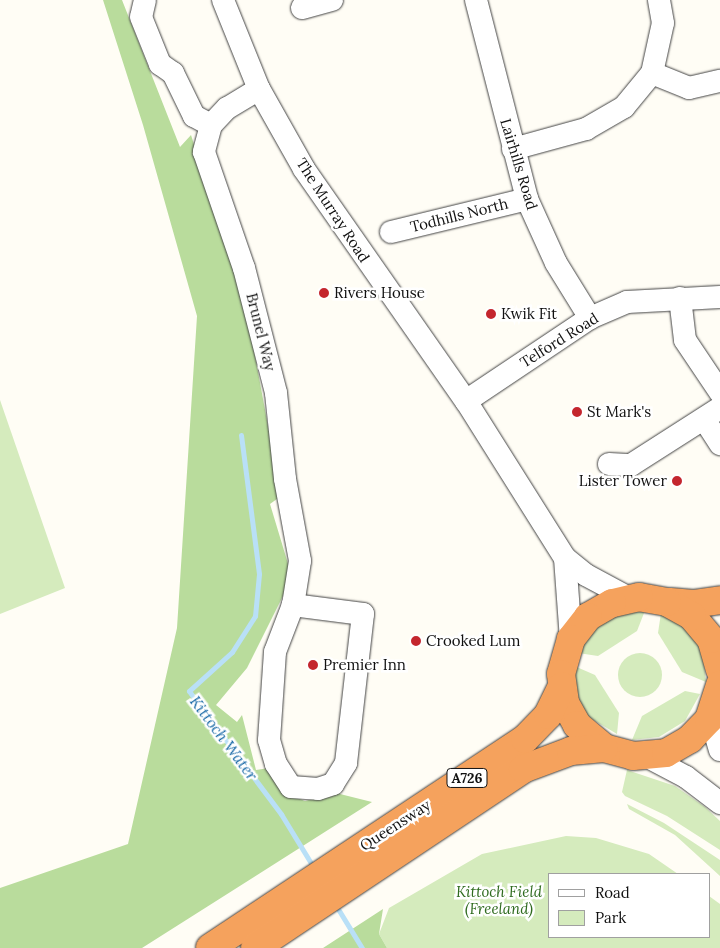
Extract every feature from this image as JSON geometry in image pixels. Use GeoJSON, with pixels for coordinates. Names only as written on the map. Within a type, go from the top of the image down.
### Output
{"type":"FeatureCollection","features":[{"type":"Feature","properties":{"kind":"highway","name":"A726"},"geometry":{"type":"LineString","coordinates":[[716,698],[690,739],[675,749],[648,756],[625,755],[604,748],[589,738],[572,718],[562,686],[563,662],[571,639],[596,612],[629,598],[693,604],[720,600]]}},
{"type":"Feature","properties":{"kind":"highway","name":"A726"},"geometry":{"type":"LineString","coordinates":[[667,602],[700,623],[715,648],[720,668]]}},
{"type":"Feature","properties":{"kind":"highway","name":"Queensway"},"geometry":{"type":"LineString","coordinates":[[379,851],[536,730],[548,715],[562,686]]}},
{"type":"Feature","properties":{"kind":"highway","name":"Queensway"},"geometry":{"type":"LineString","coordinates":[[210,948],[286,912],[379,851],[534,763],[571,751],[604,748]]}},
{"type":"Feature","properties":{"kind":"highway","name":"Queensway"},"geometry":{"type":"LineString","coordinates":[[255,948],[286,912]]}},
{"type":"Feature","properties":{"kind":"street"},"geometry":{"type":"LineString","coordinates":[[145,0],[141,17],[160,64],[173,73],[194,116],[212,125]]}},
{"type":"Feature","properties":{"kind":"street","name":"The Murray Road"},"geometry":{"type":"LineString","coordinates":[[223,0],[260,89],[310,177],[466,401],[564,558],[586,576],[629,598]]}},
{"type":"Feature","properties":{"kind":"street"},"geometry":{"type":"LineString","coordinates":[[302,8],[332,0]]}},
{"type":"Feature","properties":{"kind":"street","name":"Lairhills Road"},"geometry":{"type":"LineString","coordinates":[[476,0],[527,199],[556,263],[590,318]]}},
{"type":"Feature","properties":{"kind":"street"},"geometry":{"type":"LineString","coordinates":[[513,149],[586,129],[624,107],[652,73],[663,23],[659,0]]}},
{"type":"Feature","properties":{"kind":"street"},"geometry":{"type":"LineString","coordinates":[[652,73],[689,88],[720,81]]}},
{"type":"Feature","properties":{"kind":"street","name":"Brunel Way"},"geometry":{"type":"LineString","coordinates":[[260,89],[227,108],[212,125],[204,152],[244,268],[276,393],[284,479],[300,562],[293,605],[274,652],[269,740],[276,764],[291,787],[318,789],[333,784],[346,763],[363,614],[293,605]]}},
{"type":"Feature","properties":{"kind":"street","name":"Todhills North"},"geometry":{"type":"LineString","coordinates":[[391,232],[527,199]]}},
{"type":"Feature","properties":{"kind":"street","name":"Telford Road"},"geometry":{"type":"LineString","coordinates":[[466,401],[590,318],[627,302],[720,297]]}},
{"type":"Feature","properties":{"kind":"street"},"geometry":{"type":"LineString","coordinates":[[680,298],[685,340],[720,392]]}},
{"type":"Feature","properties":{"kind":"street"},"geometry":{"type":"LineString","coordinates":[[610,464],[631,465],[712,413],[720,444]]}},
{"type":"Feature","properties":{"kind":"street","name":"The Murray Road"},"geometry":{"type":"LineString","coordinates":[[564,558],[571,639]]}},
{"type":"Feature","properties":{"kind":"street"},"geometry":{"type":"LineString","coordinates":[[716,698],[713,726],[720,750]]}},
{"type":"Feature","properties":{"kind":"street"},"geometry":{"type":"LineString","coordinates":[[648,756],[686,777],[720,803]]}},
{"type":"Feature","properties":{"kind":"green space"},"geometry":{"type":"Polygon","coordinates":[[[103,0],[122,0],[180,147],[191,135],[245,302],[281,496],[270,504],[289,567],[289,584],[247,668],[216,705],[237,722],[242,715],[256,770],[269,768],[284,793],[305,801],[336,793],[372,802],[142,948],[0,948],[0,888],[128,844],[177,628],[197,316],[143,125],[103,0]]]}},
{"type":"Feature","properties":{"kind":"green space"},"geometry":{"type":"Polygon","coordinates":[[[0,400],[65,588],[0,614],[0,400]]]}},
{"type":"Feature","properties":{"kind":"green space"},"geometry":{"type":"Polygon","coordinates":[[[646,608],[637,631],[598,656],[578,653],[585,638],[606,617],[646,608]]]}},
{"type":"Feature","properties":{"kind":"green space"},"geometry":{"type":"Polygon","coordinates":[[[661,613],[688,629],[697,641],[703,655],[706,682],[682,672],[658,633],[661,613]]]}},
{"type":"Feature","properties":{"kind":"green space"},"geometry":{"type":"Polygon","coordinates":[[[644,653],[656,659],[661,666],[661,684],[656,691],[649,696],[636,697],[628,694],[621,687],[618,671],[621,663],[628,656],[644,653]]]}},
{"type":"Feature","properties":{"kind":"green space"},"geometry":{"type":"Polygon","coordinates":[[[572,665],[595,675],[619,713],[617,734],[590,718],[581,706],[575,692],[572,665]]]}},
{"type":"Feature","properties":{"kind":"green space"},"geometry":{"type":"Polygon","coordinates":[[[685,691],[700,694],[685,721],[659,737],[632,740],[642,716],[685,691]]]}},
{"type":"Feature","properties":{"kind":"green space"},"geometry":{"type":"Polygon","coordinates":[[[627,770],[675,786],[705,807],[720,821],[720,850],[667,816],[625,796],[622,792],[627,770]]]}},
{"type":"Feature","properties":{"kind":"green space"},"geometry":{"type":"Polygon","coordinates":[[[627,804],[664,823],[720,860],[720,876],[675,835],[629,809],[627,804]]]}},
{"type":"Feature","properties":{"kind":"green space","name":"Kittoch Field (Freeland)"},"geometry":{"type":"Polygon","coordinates":[[[566,836],[596,838],[649,854],[677,873],[548,873],[548,938],[710,938],[710,897],[720,904],[720,948],[387,948],[379,934],[389,908],[482,854],[566,836]]]}},
{"type":"Feature","properties":{"kind":"green space"},"geometry":{"type":"Polygon","coordinates":[[[383,909],[379,934],[387,948],[323,948],[383,909]]]}},
{"type":"Feature","properties":{"kind":"waterway","name":"Kittoch Water"},"geometry":{"type":"LineString","coordinates":[[241,435],[259,574],[255,616],[232,652],[189,691],[281,814],[314,868]]}},
{"type":"Feature","properties":{"kind":"waterway","name":"Kittoch Water"},"geometry":{"type":"LineString","coordinates":[[335,904],[362,948]]}},
{"type":"Feature","properties":{"kind":"place","name":"Rivers House"},"geometry":{"type":"Point","coordinates":[324,293]}},
{"type":"Feature","properties":{"kind":"place","name":"Kwik Fit"},"geometry":{"type":"Point","coordinates":[491,314]}},
{"type":"Feature","properties":{"kind":"place","name":"St Mark's"},"geometry":{"type":"Point","coordinates":[577,412]}},
{"type":"Feature","properties":{"kind":"place","name":"Lister Tower"},"geometry":{"type":"Point","coordinates":[677,481]}},
{"type":"Feature","properties":{"kind":"place","name":"Crooked Lum"},"geometry":{"type":"Point","coordinates":[416,641]}},
{"type":"Feature","properties":{"kind":"place","name":"Premier Inn"},"geometry":{"type":"Point","coordinates":[313,665]}}]}
